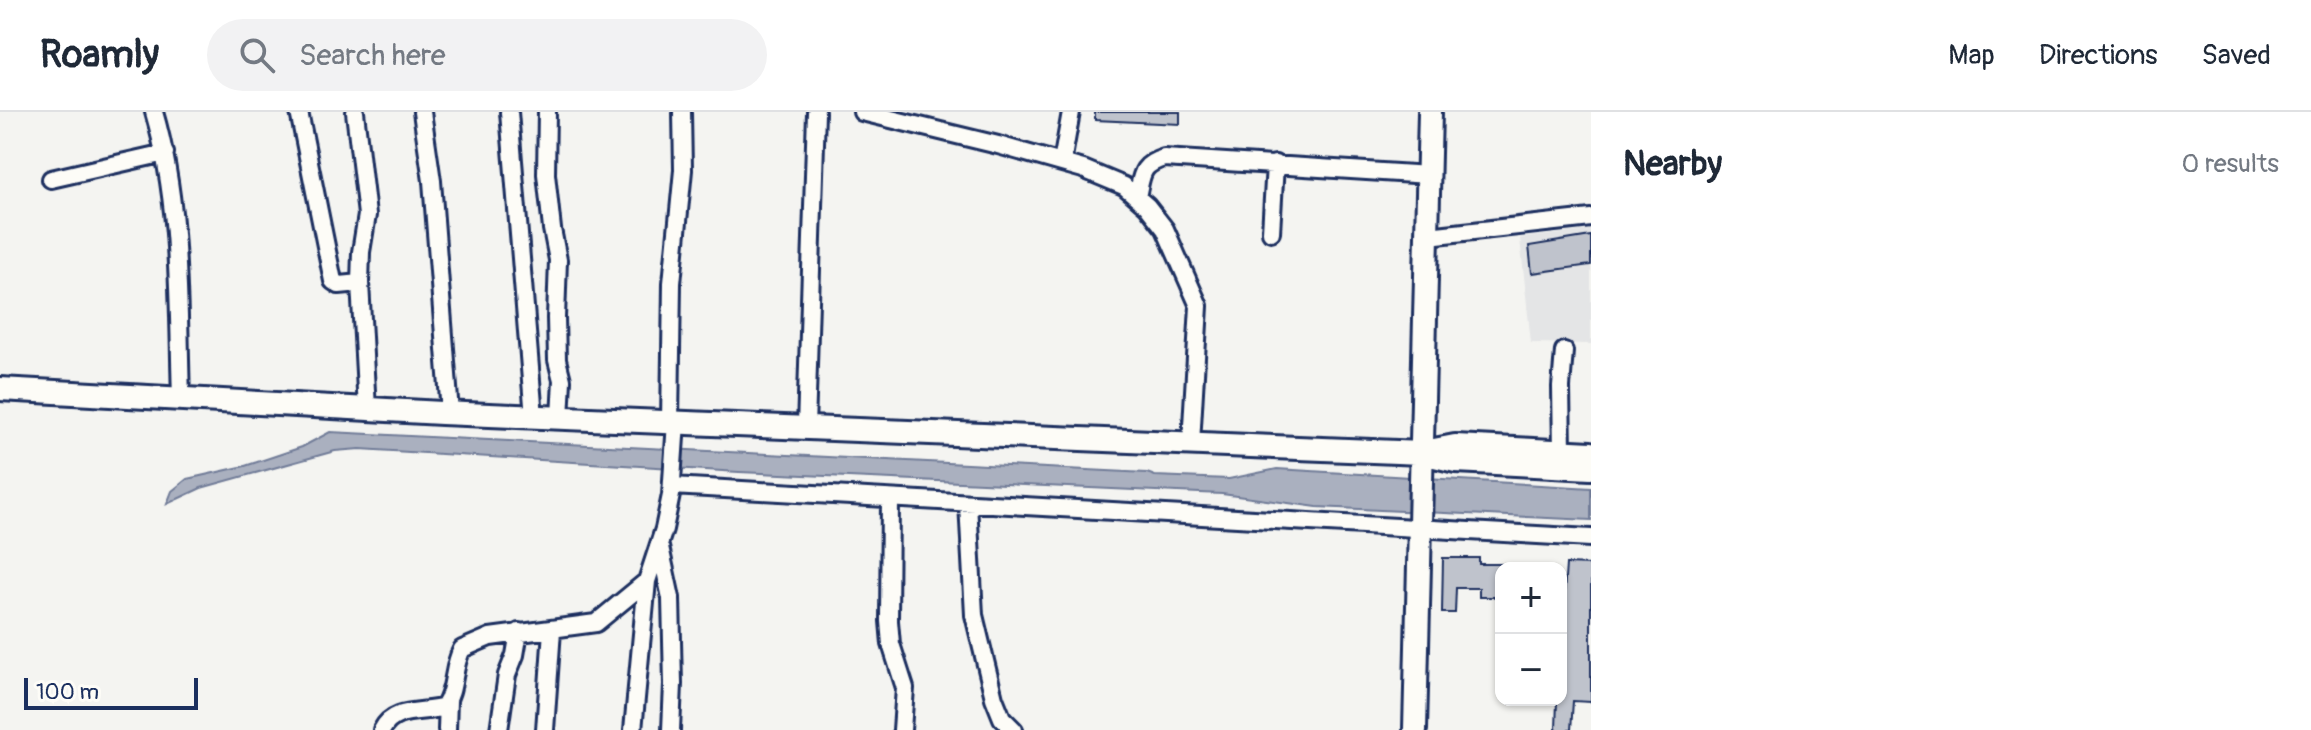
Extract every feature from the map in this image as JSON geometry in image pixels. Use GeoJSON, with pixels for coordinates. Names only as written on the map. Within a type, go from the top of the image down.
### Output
{"type":"FeatureCollection","features":[{"type":"Feature","properties":{"kind":"main road"},"geometry":{"type":"LineString","coordinates":[[1415,730],[1430,112]]}},
{"type":"Feature","properties":{"kind":"main road"},"geometry":{"type":"LineString","coordinates":[[0,389],[534,417],[1422,453],[1456,461],[1591,468]]}},
{"type":"Feature","properties":{"kind":"main road"},"geometry":{"type":"LineString","coordinates":[[1422,453],[1455,446],[1591,453]]}},
{"type":"Feature","properties":{"kind":"street"},"geometry":{"type":"LineString","coordinates":[[154,112],[165,153],[175,240],[181,399]]}},
{"type":"Feature","properties":{"kind":"street"},"geometry":{"type":"LineString","coordinates":[[299,112],[333,281],[339,285],[360,283]]}},
{"type":"Feature","properties":{"kind":"street"},"geometry":{"type":"LineString","coordinates":[[355,112],[367,215],[360,283],[367,409]]}},
{"type":"Feature","properties":{"kind":"street"},"geometry":{"type":"LineString","coordinates":[[422,112],[432,181],[450,413]]}},
{"type":"Feature","properties":{"kind":"street"},"geometry":{"type":"LineString","coordinates":[[509,112],[534,417]]}},
{"type":"Feature","properties":{"kind":"street"},"geometry":{"type":"LineString","coordinates":[[547,112],[546,174],[558,260],[556,318],[557,360],[562,380],[560,418]]}},
{"type":"Feature","properties":{"kind":"street"},"geometry":{"type":"LineString","coordinates":[[633,730],[647,581],[659,545],[672,486],[672,283],[683,170],[682,112]]}},
{"type":"Feature","properties":{"kind":"street"},"geometry":{"type":"LineString","coordinates":[[806,428],[816,112]]}},
{"type":"Feature","properties":{"kind":"street"},"geometry":{"type":"LineString","coordinates":[[862,112],[929,120],[1062,163],[1124,186],[1137,197],[1165,229],[1199,306],[1191,443]]}},
{"type":"Feature","properties":{"kind":"street"},"geometry":{"type":"LineString","coordinates":[[1062,163],[1071,112]]}},
{"type":"Feature","properties":{"kind":"street"},"geometry":{"type":"LineString","coordinates":[[51,179],[165,153]]}},
{"type":"Feature","properties":{"kind":"street"},"geometry":{"type":"LineString","coordinates":[[1137,197],[1143,170],[1150,162],[1164,158],[1429,175]]}},
{"type":"Feature","properties":{"kind":"street"},"geometry":{"type":"LineString","coordinates":[[1271,232],[1275,164]]}},
{"type":"Feature","properties":{"kind":"street"},"geometry":{"type":"LineString","coordinates":[[1428,236],[1591,218]]}},
{"type":"Feature","properties":{"kind":"street"},"geometry":{"type":"LineString","coordinates":[[1562,451],[1564,351]]}},
{"type":"Feature","properties":{"kind":"street"},"geometry":{"type":"LineString","coordinates":[[672,486],[1591,538]]}},
{"type":"Feature","properties":{"kind":"street"},"geometry":{"type":"LineString","coordinates":[[890,499],[889,621],[891,644],[905,688],[902,730]]}},
{"type":"Feature","properties":{"kind":"street"},"geometry":{"type":"LineString","coordinates":[[968,503],[974,615],[994,698],[1002,718],[1014,730]]}},
{"type":"Feature","properties":{"kind":"street"},"geometry":{"type":"LineString","coordinates":[[659,545],[671,598],[671,730]]}},
{"type":"Feature","properties":{"kind":"street"},"geometry":{"type":"LineString","coordinates":[[382,730],[390,718],[412,711],[444,707],[452,696],[456,661],[462,649],[490,637],[596,623],[647,581]]}},
{"type":"Feature","properties":{"kind":"street"},"geometry":{"type":"LineString","coordinates":[[545,730],[552,630]]}},
{"type":"Feature","properties":{"kind":"street"},"geometry":{"type":"LineString","coordinates":[[499,730],[507,675],[519,632]]}},
{"type":"Feature","properties":{"kind":"street"},"geometry":{"type":"LineString","coordinates":[[447,730],[448,700]]}},
{"type":"Feature","properties":{"kind":"shaded area"},"geometry":{"type":"Polygon","coordinates":[[[1591,230],[1591,344],[1531,343],[1520,238],[1591,230]]]}},
{"type":"Feature","properties":{"kind":"water"},"geometry":{"type":"Polygon","coordinates":[[[330,432],[1147,473],[1155,476],[1229,479],[1277,469],[1591,488],[1591,520],[1317,507],[1222,494],[739,472],[360,449],[335,451],[201,488],[167,504],[172,491],[187,479],[245,466],[302,447],[330,432]]]}},
{"type":"Feature","properties":{"kind":"building"},"geometry":{"type":"Polygon","coordinates":[[[1095,112],[1180,112],[1180,124],[1095,120],[1095,112]]]}},
{"type":"Feature","properties":{"kind":"building"},"geometry":{"type":"Polygon","coordinates":[[[1591,236],[1591,265],[1532,273],[1529,246],[1591,236]]]}},
{"type":"Feature","properties":{"kind":"building"},"geometry":{"type":"Polygon","coordinates":[[[1443,558],[1479,558],[1479,564],[1495,564],[1495,597],[1479,597],[1479,588],[1456,588],[1455,613],[1442,613],[1443,558]]]}},
{"type":"Feature","properties":{"kind":"building"},"geometry":{"type":"Polygon","coordinates":[[[1567,564],[1591,565],[1591,702],[1573,701],[1571,730],[1556,730],[1557,706],[1567,706],[1567,564]]]}}]}
